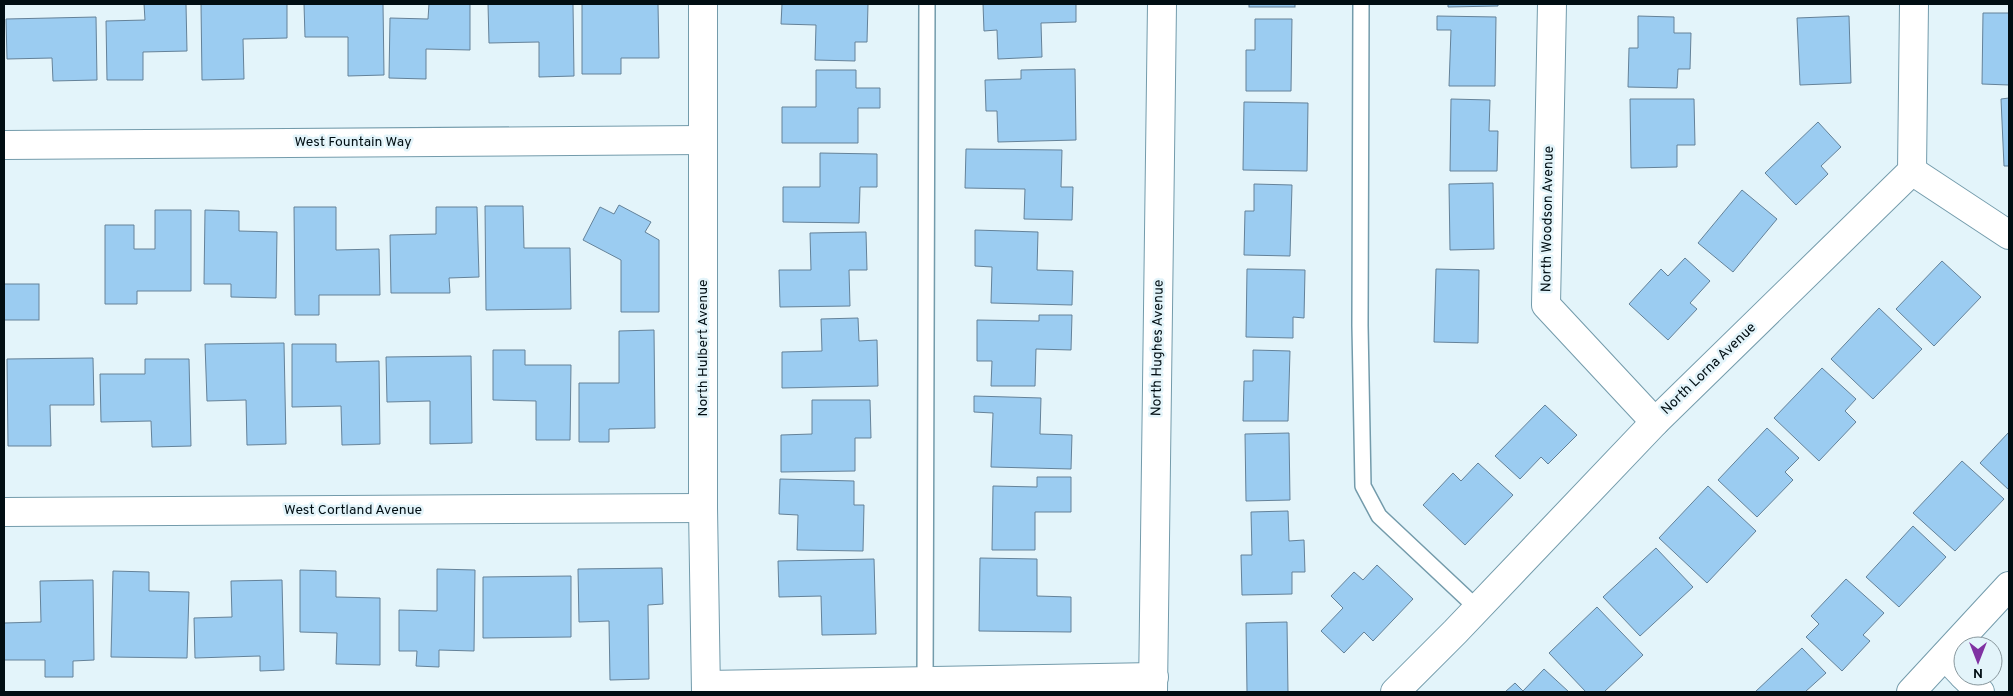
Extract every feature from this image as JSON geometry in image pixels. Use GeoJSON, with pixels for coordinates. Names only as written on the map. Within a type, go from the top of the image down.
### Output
{"type":"FeatureCollection","features":[{"type":"Feature","properties":{"kind":"street","name":"North Hulbert Avenue"},"geometry":{"type":"LineString","coordinates":[[703,4],[703,508],[706,689]]}},
{"type":"Feature","properties":{"kind":"street","name":"North Hughes Avenue"},"geometry":{"type":"LineString","coordinates":[[1153,684],[1162,4]]}},
{"type":"Feature","properties":{"kind":"street","name":"North Woodson Avenue"},"geometry":{"type":"LineString","coordinates":[[1552,4],[1546,305],[1655,422]]}},
{"type":"Feature","properties":{"kind":"street"},"geometry":{"type":"LineString","coordinates":[[1914,4],[1912,171],[2009,235]]}},
{"type":"Feature","properties":{"kind":"street","name":"West Fountain Way"},"geometry":{"type":"LineString","coordinates":[[4,145],[702,140]]}},
{"type":"Feature","properties":{"kind":"street","name":"North Lorna Avenue"},"geometry":{"type":"LineString","coordinates":[[1396,692],[1655,422],[1912,171]]}},
{"type":"Feature","properties":{"kind":"street","name":"West Cortland Avenue"},"geometry":{"type":"LineString","coordinates":[[4,512],[703,508]]}},
{"type":"Feature","properties":{"kind":"street"},"geometry":{"type":"LineString","coordinates":[[1978,636],[2009,586]]}},
{"type":"Feature","properties":{"kind":"street"},"geometry":{"type":"LineString","coordinates":[[1911,692],[1953,671]]}},
{"type":"Feature","properties":{"kind":"street"},"geometry":{"type":"LineString","coordinates":[[706,689],[1153,684]]}},
{"type":"Feature","properties":{"kind":"lane"},"geometry":{"type":"LineString","coordinates":[[925,687],[927,4]]}},
{"type":"Feature","properties":{"kind":"lane"},"geometry":{"type":"LineString","coordinates":[[1361,4],[1360,326],[1363,486],[1379,516],[1478,608]]}},
{"type":"Feature","properties":{"kind":"building"},"geometry":{"type":"Polygon","coordinates":[[[144,4],[186,4],[187,51],[143,52],[143,80],[107,80],[106,21],[145,20],[144,4]]]}},
{"type":"Feature","properties":{"kind":"building"},"geometry":{"type":"Polygon","coordinates":[[[201,4],[287,4],[287,38],[243,39],[244,79],[202,80],[201,4]]]}},
{"type":"Feature","properties":{"kind":"building"},"geometry":{"type":"Polygon","coordinates":[[[304,4],[383,4],[384,75],[348,76],[348,37],[305,37],[304,4]]]}},
{"type":"Feature","properties":{"kind":"building"},"geometry":{"type":"Polygon","coordinates":[[[429,4],[470,4],[470,50],[426,49],[426,79],[389,78],[390,18],[428,19],[429,4]]]}},
{"type":"Feature","properties":{"kind":"building"},"geometry":{"type":"Polygon","coordinates":[[[488,4],[573,4],[574,76],[539,77],[539,42],[489,43],[488,4]]]}},
{"type":"Feature","properties":{"kind":"building"},"geometry":{"type":"Polygon","coordinates":[[[582,4],[658,4],[659,58],[621,58],[621,74],[582,74],[582,4]]]}},
{"type":"Feature","properties":{"kind":"building"},"geometry":{"type":"Polygon","coordinates":[[[782,4],[868,4],[867,42],[855,42],[855,61],[815,60],[816,25],[781,24],[782,4]]]}},
{"type":"Feature","properties":{"kind":"building"},"geometry":{"type":"Polygon","coordinates":[[[983,4],[1076,4],[1076,22],[1041,23],[1042,57],[998,59],[997,30],[984,31],[983,4]]]}},
{"type":"Feature","properties":{"kind":"building"},"geometry":{"type":"Polygon","coordinates":[[[1249,4],[1295,4],[1295,7],[1249,7],[1249,4]]]}},
{"type":"Feature","properties":{"kind":"building"},"geometry":{"type":"Polygon","coordinates":[[[1448,4],[1498,4],[1498,6],[1448,7],[1448,4]]]}},
{"type":"Feature","properties":{"kind":"building"},"geometry":{"type":"Polygon","coordinates":[[[1983,13],[2009,13],[2009,85],[1982,84],[1983,13]]]}},
{"type":"Feature","properties":{"kind":"building"},"geometry":{"type":"Polygon","coordinates":[[[1437,16],[1496,17],[1495,86],[1449,86],[1451,30],[1437,30],[1437,16]]]}},
{"type":"Feature","properties":{"kind":"building"},"geometry":{"type":"Polygon","coordinates":[[[1638,16],[1674,17],[1674,33],[1691,33],[1690,69],[1678,69],[1677,88],[1628,87],[1629,48],[1638,48],[1638,16]]]}},
{"type":"Feature","properties":{"kind":"building"},"geometry":{"type":"Polygon","coordinates":[[[1849,16],[1851,83],[1800,85],[1797,18],[1849,16]]]}},
{"type":"Feature","properties":{"kind":"building"},"geometry":{"type":"Polygon","coordinates":[[[96,17],[97,80],[53,81],[52,58],[7,59],[6,19],[96,17]]]}},
{"type":"Feature","properties":{"kind":"building"},"geometry":{"type":"Polygon","coordinates":[[[1255,19],[1292,19],[1291,91],[1246,91],[1246,50],[1255,50],[1255,19]]]}},
{"type":"Feature","properties":{"kind":"building"},"geometry":{"type":"Polygon","coordinates":[[[1075,69],[1076,140],[998,142],[997,111],[986,111],[985,80],[1021,79],[1021,70],[1075,69]]]}},
{"type":"Feature","properties":{"kind":"building"},"geometry":{"type":"Polygon","coordinates":[[[816,70],[856,70],[856,88],[880,88],[880,108],[858,108],[858,143],[782,143],[782,107],[816,107],[816,70]]]}},
{"type":"Feature","properties":{"kind":"building"},"geometry":{"type":"Polygon","coordinates":[[[2009,98],[2009,166],[2004,166],[2001,99],[2009,98]]]}},
{"type":"Feature","properties":{"kind":"building"},"geometry":{"type":"Polygon","coordinates":[[[1451,99],[1490,100],[1489,131],[1498,131],[1497,171],[1450,171],[1451,99]]]}},
{"type":"Feature","properties":{"kind":"building"},"geometry":{"type":"Polygon","coordinates":[[[1630,99],[1694,99],[1695,145],[1677,145],[1677,167],[1631,168],[1630,99]]]}},
{"type":"Feature","properties":{"kind":"building"},"geometry":{"type":"Polygon","coordinates":[[[1244,102],[1308,103],[1307,171],[1243,170],[1244,102]]]}},
{"type":"Feature","properties":{"kind":"building"},"geometry":{"type":"Polygon","coordinates":[[[1818,122],[1841,147],[1821,166],[1828,174],[1796,205],[1765,173],[1818,122]]]}},
{"type":"Feature","properties":{"kind":"building"},"geometry":{"type":"Polygon","coordinates":[[[966,149],[1062,150],[1061,187],[1073,187],[1072,220],[1024,219],[1025,189],[965,188],[966,149]]]}},
{"type":"Feature","properties":{"kind":"building"},"geometry":{"type":"Polygon","coordinates":[[[820,153],[877,154],[877,187],[860,187],[859,223],[783,222],[783,187],[820,187],[820,153]]]}},
{"type":"Feature","properties":{"kind":"building"},"geometry":{"type":"Polygon","coordinates":[[[1493,183],[1494,249],[1450,250],[1449,184],[1493,183]]]}},
{"type":"Feature","properties":{"kind":"building"},"geometry":{"type":"Polygon","coordinates":[[[1254,184],[1292,185],[1290,256],[1244,255],[1245,211],[1254,211],[1254,184]]]}},
{"type":"Feature","properties":{"kind":"building"},"geometry":{"type":"Polygon","coordinates":[[[1742,190],[1777,219],[1733,272],[1698,243],[1742,190]]]}},
{"type":"Feature","properties":{"kind":"building"},"geometry":{"type":"Polygon","coordinates":[[[619,205],[651,222],[645,232],[659,240],[659,312],[621,312],[621,260],[583,240],[600,207],[614,214],[619,205]]]}},
{"type":"Feature","properties":{"kind":"building"},"geometry":{"type":"Polygon","coordinates":[[[485,206],[523,206],[524,248],[570,248],[571,309],[486,310],[485,206]]]}},
{"type":"Feature","properties":{"kind":"building"},"geometry":{"type":"Polygon","coordinates":[[[294,207],[336,207],[336,250],[379,249],[380,295],[319,295],[319,315],[295,315],[294,207]]]}},
{"type":"Feature","properties":{"kind":"building"},"geometry":{"type":"Polygon","coordinates":[[[436,207],[477,207],[479,277],[449,278],[450,293],[391,293],[390,235],[436,234],[436,207]]]}},
{"type":"Feature","properties":{"kind":"building"},"geometry":{"type":"Polygon","coordinates":[[[155,210],[191,210],[191,291],[137,291],[137,304],[105,304],[105,225],[134,225],[134,249],[155,249],[155,210]]]}},
{"type":"Feature","properties":{"kind":"building"},"geometry":{"type":"Polygon","coordinates":[[[205,210],[239,211],[239,231],[277,232],[276,298],[231,297],[231,284],[204,284],[205,210]]]}},
{"type":"Feature","properties":{"kind":"building"},"geometry":{"type":"Polygon","coordinates":[[[975,230],[1038,232],[1037,270],[1073,271],[1072,305],[991,303],[992,267],[975,266],[975,230]]]}},
{"type":"Feature","properties":{"kind":"building"},"geometry":{"type":"Polygon","coordinates":[[[866,232],[867,270],[849,270],[850,306],[780,307],[779,270],[811,270],[810,233],[866,232]]]}},
{"type":"Feature","properties":{"kind":"building"},"geometry":{"type":"Polygon","coordinates":[[[1685,258],[1710,281],[1690,303],[1697,309],[1668,340],[1629,304],[1661,269],[1668,276],[1685,258]]]}},
{"type":"Feature","properties":{"kind":"building"},"geometry":{"type":"Polygon","coordinates":[[[1942,261],[1981,297],[1934,346],[1896,309],[1942,261]]]}},
{"type":"Feature","properties":{"kind":"building"},"geometry":{"type":"Polygon","coordinates":[[[1247,269],[1305,270],[1304,318],[1293,317],[1293,338],[1246,337],[1247,269]]]}},
{"type":"Feature","properties":{"kind":"building"},"geometry":{"type":"Polygon","coordinates":[[[1436,269],[1479,270],[1478,343],[1434,342],[1436,269]]]}},
{"type":"Feature","properties":{"kind":"building"},"geometry":{"type":"Polygon","coordinates":[[[4,284],[39,284],[39,320],[4,320],[4,284]]]}},
{"type":"Feature","properties":{"kind":"building"},"geometry":{"type":"Polygon","coordinates":[[[1879,308],[1922,349],[1873,399],[1831,359],[1879,308]]]}},
{"type":"Feature","properties":{"kind":"building"},"geometry":{"type":"Polygon","coordinates":[[[1039,315],[1072,315],[1071,350],[1036,349],[1035,386],[991,386],[992,361],[977,361],[977,320],[1039,321],[1039,315]]]}},
{"type":"Feature","properties":{"kind":"building"},"geometry":{"type":"Polygon","coordinates":[[[858,318],[859,341],[877,340],[878,386],[782,388],[782,352],[822,351],[821,319],[858,318]]]}},
{"type":"Feature","properties":{"kind":"building"},"geometry":{"type":"Polygon","coordinates":[[[654,330],[655,428],[609,429],[609,442],[579,442],[579,383],[619,383],[619,331],[654,330]]]}},
{"type":"Feature","properties":{"kind":"building"},"geometry":{"type":"Polygon","coordinates":[[[284,343],[286,444],[247,445],[246,400],[207,401],[205,344],[284,343]]]}},
{"type":"Feature","properties":{"kind":"building"},"geometry":{"type":"Polygon","coordinates":[[[292,344],[336,344],[336,362],[379,361],[380,444],[342,445],[341,406],[292,407],[292,344]]]}},
{"type":"Feature","properties":{"kind":"building"},"geometry":{"type":"Polygon","coordinates":[[[493,350],[525,350],[525,365],[571,365],[570,440],[536,440],[536,401],[493,400],[493,350]]]}},
{"type":"Feature","properties":{"kind":"building"},"geometry":{"type":"Polygon","coordinates":[[[1253,350],[1290,351],[1288,421],[1243,421],[1244,381],[1253,381],[1253,350]]]}},
{"type":"Feature","properties":{"kind":"building"},"geometry":{"type":"Polygon","coordinates":[[[471,356],[472,443],[430,444],[430,401],[387,402],[386,357],[471,356]]]}},
{"type":"Feature","properties":{"kind":"building"},"geometry":{"type":"Polygon","coordinates":[[[93,358],[94,405],[50,405],[51,446],[8,446],[7,359],[93,358]]]}},
{"type":"Feature","properties":{"kind":"building"},"geometry":{"type":"Polygon","coordinates":[[[145,359],[189,359],[191,446],[152,447],[151,421],[101,422],[100,374],[145,374],[145,359]]]}},
{"type":"Feature","properties":{"kind":"building"},"geometry":{"type":"Polygon","coordinates":[[[1822,368],[1856,399],[1845,411],[1856,422],[1819,461],[1774,418],[1822,368]]]}},
{"type":"Feature","properties":{"kind":"building"},"geometry":{"type":"Polygon","coordinates":[[[974,396],[1041,398],[1040,434],[1072,435],[1071,469],[991,467],[993,413],[974,412],[974,396]]]}},
{"type":"Feature","properties":{"kind":"building"},"geometry":{"type":"Polygon","coordinates":[[[812,400],[870,400],[871,438],[855,438],[855,471],[781,472],[781,435],[812,434],[812,400]]]}},
{"type":"Feature","properties":{"kind":"building"},"geometry":{"type":"Polygon","coordinates":[[[1545,405],[1577,435],[1548,464],[1541,457],[1520,479],[1495,456],[1545,405]]]}},
{"type":"Feature","properties":{"kind":"building"},"geometry":{"type":"Polygon","coordinates":[[[1767,428],[1799,458],[1785,472],[1793,480],[1757,517],[1718,480],[1767,428]]]}},
{"type":"Feature","properties":{"kind":"building"},"geometry":{"type":"Polygon","coordinates":[[[2009,432],[2009,490],[1980,463],[2009,432]]]}},
{"type":"Feature","properties":{"kind":"building"},"geometry":{"type":"Polygon","coordinates":[[[1289,433],[1290,500],[1246,501],[1245,434],[1289,433]]]}},
{"type":"Feature","properties":{"kind":"building"},"geometry":{"type":"Polygon","coordinates":[[[1962,461],[2004,499],[1955,551],[1913,513],[1962,461]]]}},
{"type":"Feature","properties":{"kind":"building"},"geometry":{"type":"Polygon","coordinates":[[[1478,463],[1513,495],[1465,545],[1423,505],[1453,473],[1461,481],[1478,463]]]}},
{"type":"Feature","properties":{"kind":"building"},"geometry":{"type":"Polygon","coordinates":[[[1037,477],[1071,477],[1071,512],[1035,512],[1035,550],[992,550],[993,486],[1037,487],[1037,477]]]}},
{"type":"Feature","properties":{"kind":"building"},"geometry":{"type":"Polygon","coordinates":[[[780,479],[854,481],[854,505],[864,505],[863,551],[797,550],[798,515],[779,514],[780,479]]]}},
{"type":"Feature","properties":{"kind":"building"},"geometry":{"type":"Polygon","coordinates":[[[1708,486],[1756,531],[1707,583],[1659,538],[1708,486]]]}},
{"type":"Feature","properties":{"kind":"building"},"geometry":{"type":"Polygon","coordinates":[[[1288,511],[1289,541],[1304,540],[1305,572],[1292,572],[1292,594],[1242,595],[1241,555],[1252,555],[1251,512],[1288,511]]]}},
{"type":"Feature","properties":{"kind":"building"},"geometry":{"type":"Polygon","coordinates":[[[1913,526],[1946,557],[1899,607],[1866,577],[1913,526]]]}},
{"type":"Feature","properties":{"kind":"building"},"geometry":{"type":"Polygon","coordinates":[[[1656,548],[1693,587],[1640,636],[1603,597],[1656,548]]]}},
{"type":"Feature","properties":{"kind":"building"},"geometry":{"type":"Polygon","coordinates":[[[980,558],[1037,559],[1037,596],[1071,597],[1071,632],[979,631],[980,558]]]}},
{"type":"Feature","properties":{"kind":"building"},"geometry":{"type":"Polygon","coordinates":[[[874,559],[876,634],[822,635],[821,596],[779,597],[778,561],[874,559]]]}},
{"type":"Feature","properties":{"kind":"building"},"geometry":{"type":"Polygon","coordinates":[[[1377,565],[1413,599],[1373,641],[1364,632],[1344,653],[1321,631],[1343,608],[1331,596],[1354,572],[1363,580],[1377,565]]]}},
{"type":"Feature","properties":{"kind":"building"},"geometry":{"type":"Polygon","coordinates":[[[662,568],[663,604],[648,605],[649,679],[610,680],[609,621],[579,622],[578,569],[662,568]]]}},
{"type":"Feature","properties":{"kind":"building"},"geometry":{"type":"Polygon","coordinates":[[[437,569],[475,570],[474,651],[439,650],[439,667],[416,666],[417,651],[399,651],[399,610],[437,611],[437,569]]]}},
{"type":"Feature","properties":{"kind":"building"},"geometry":{"type":"Polygon","coordinates":[[[300,570],[336,571],[336,597],[380,598],[380,665],[336,664],[337,633],[300,632],[300,570]]]}},
{"type":"Feature","properties":{"kind":"building"},"geometry":{"type":"Polygon","coordinates":[[[113,571],[149,572],[149,591],[189,592],[187,658],[111,657],[113,571]]]}},
{"type":"Feature","properties":{"kind":"building"},"geometry":{"type":"Polygon","coordinates":[[[571,576],[571,637],[483,638],[483,577],[571,576]]]}},
{"type":"Feature","properties":{"kind":"building"},"geometry":{"type":"Polygon","coordinates":[[[1846,579],[1884,613],[1863,635],[1870,641],[1842,671],[1806,637],[1819,624],[1811,616],[1846,579]]]}},
{"type":"Feature","properties":{"kind":"building"},"geometry":{"type":"Polygon","coordinates":[[[93,580],[94,660],[73,661],[73,677],[45,677],[45,660],[4,660],[4,623],[41,622],[40,581],[93,580]]]}},
{"type":"Feature","properties":{"kind":"building"},"geometry":{"type":"Polygon","coordinates":[[[282,580],[284,670],[260,671],[260,656],[195,658],[194,618],[232,617],[231,581],[282,580]]]}},
{"type":"Feature","properties":{"kind":"building"},"geometry":{"type":"Polygon","coordinates":[[[1597,607],[1643,655],[1604,692],[1586,692],[1549,653],[1597,607]]]}},
{"type":"Feature","properties":{"kind":"building"},"geometry":{"type":"Polygon","coordinates":[[[1287,622],[1288,692],[1247,692],[1246,623],[1287,622]]]}},
{"type":"Feature","properties":{"kind":"building"},"geometry":{"type":"Polygon","coordinates":[[[1802,648],[1826,673],[1805,692],[1755,692],[1802,648]]]}},
{"type":"Feature","properties":{"kind":"building"},"geometry":{"type":"Polygon","coordinates":[[[1544,669],[1569,692],[1505,692],[1515,683],[1523,691],[1544,669]]]}}]}
